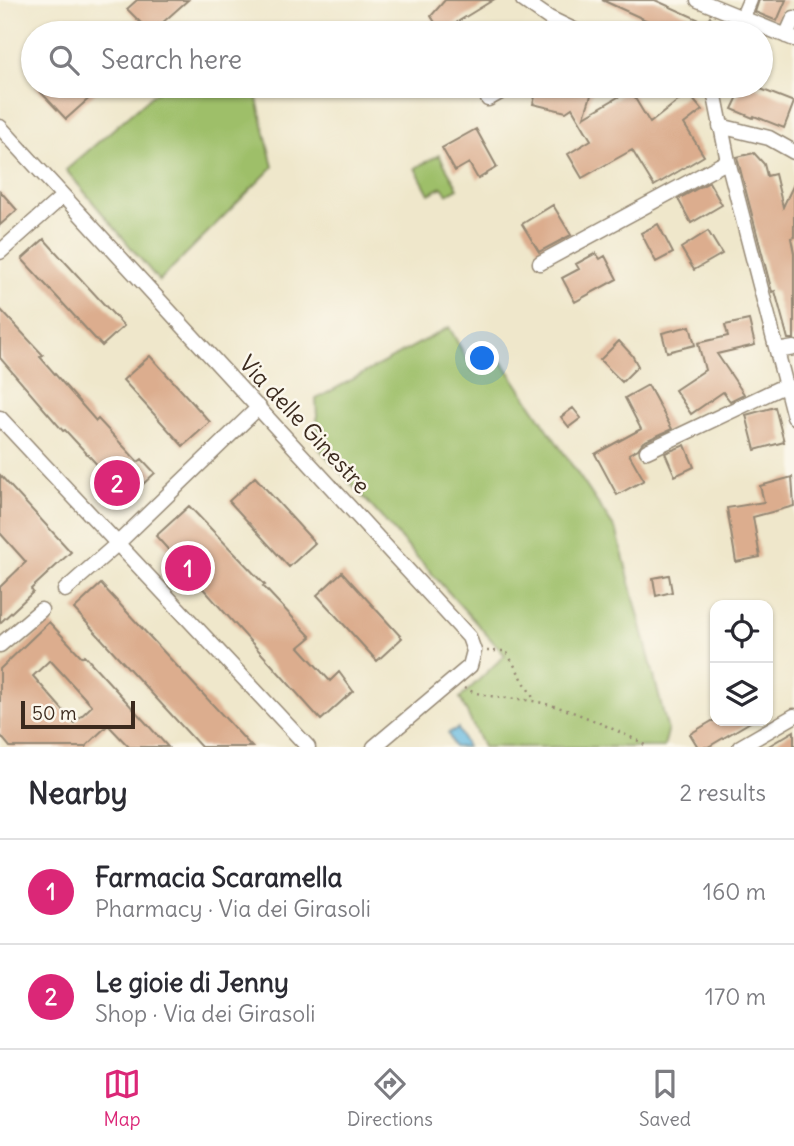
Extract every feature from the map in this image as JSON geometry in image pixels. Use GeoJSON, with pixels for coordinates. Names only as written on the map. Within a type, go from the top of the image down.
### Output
{"type":"FeatureCollection","features":[{"type":"Feature","properties":{"kind":"street"},"geometry":{"type":"LineString","coordinates":[[523,0],[555,21]]}},
{"type":"Feature","properties":{"kind":"street"},"geometry":{"type":"LineString","coordinates":[[698,0],[750,21]]}},
{"type":"Feature","properties":{"kind":"street"},"geometry":{"type":"LineString","coordinates":[[741,21],[750,0]]}},
{"type":"Feature","properties":{"kind":"street"},"geometry":{"type":"LineString","coordinates":[[773,30],[790,37],[794,18]]}},
{"type":"Feature","properties":{"kind":"street"},"geometry":{"type":"LineString","coordinates":[[715,98],[728,162],[794,417]]}},
{"type":"Feature","properties":{"kind":"street"},"geometry":{"type":"LineString","coordinates":[[720,126],[769,138],[794,152]]}},
{"type":"Feature","properties":{"kind":"street","name":"Via delle Ginestre"},"geometry":{"type":"LineString","coordinates":[[0,127],[467,633],[474,651]]}},
{"type":"Feature","properties":{"kind":"street"},"geometry":{"type":"LineString","coordinates":[[540,263],[728,162]]}},
{"type":"Feature","properties":{"kind":"street"},"geometry":{"type":"LineString","coordinates":[[0,252],[63,196]]}},
{"type":"Feature","properties":{"kind":"street"},"geometry":{"type":"LineString","coordinates":[[777,351],[794,348]]}},
{"type":"Feature","properties":{"kind":"street"},"geometry":{"type":"LineString","coordinates":[[647,451],[786,385]]}},
{"type":"Feature","properties":{"kind":"street"},"geometry":{"type":"LineString","coordinates":[[65,590],[117,544],[259,407]]}},
{"type":"Feature","properties":{"kind":"street"},"geometry":{"type":"LineString","coordinates":[[0,418],[307,747]]}},
{"type":"Feature","properties":{"kind":"street"},"geometry":{"type":"LineString","coordinates":[[0,645],[41,610]]}},
{"type":"Feature","properties":{"kind":"street"},"geometry":{"type":"LineString","coordinates":[[374,747],[470,666],[474,651]]}},
{"type":"Feature","properties":{"kind":"street"},"geometry":{"type":"LineString","coordinates":[[740,747],[794,716]]}},
{"type":"Feature","properties":{"kind":"path"},"geometry":{"type":"LineString","coordinates":[[474,651],[506,651],[535,701]]}},
{"type":"Feature","properties":{"kind":"path"},"geometry":{"type":"LineString","coordinates":[[452,681],[477,694],[535,701],[589,718],[647,747]]}},
{"type":"Feature","properties":{"kind":"green space"},"geometry":{"type":"Polygon","coordinates":[[[149,98],[257,98],[273,167],[159,281],[66,170],[149,98]]]}},
{"type":"Feature","properties":{"kind":"green space"},"geometry":{"type":"Polygon","coordinates":[[[439,155],[458,188],[447,194],[442,187],[429,194],[415,168],[439,155]]]}},
{"type":"Feature","properties":{"kind":"green space"},"geometry":{"type":"Polygon","coordinates":[[[449,327],[473,370],[497,354],[617,532],[668,731],[664,747],[483,747],[460,698],[505,655],[319,448],[316,399],[449,327]]]}},
{"type":"Feature","properties":{"kind":"water"},"geometry":{"type":"Polygon","coordinates":[[[458,728],[467,747],[454,747],[448,733],[458,728]]]}},
{"type":"Feature","properties":{"kind":"building"},"geometry":{"type":"Polygon","coordinates":[[[137,0],[188,0],[164,21],[139,21],[127,9],[137,0]]]}},
{"type":"Feature","properties":{"kind":"building"},"geometry":{"type":"Polygon","coordinates":[[[445,0],[493,0],[459,21],[434,21],[431,16],[445,0]]]}},
{"type":"Feature","properties":{"kind":"building"},"geometry":{"type":"Polygon","coordinates":[[[602,0],[655,0],[702,21],[648,21],[602,0]]]}},
{"type":"Feature","properties":{"kind":"building"},"geometry":{"type":"Polygon","coordinates":[[[759,0],[786,0],[777,21],[755,12],[759,0]]]}},
{"type":"Feature","properties":{"kind":"building"},"geometry":{"type":"Polygon","coordinates":[[[773,94],[794,102],[784,128],[732,109],[737,98],[773,98],[773,94]]]}},
{"type":"Feature","properties":{"kind":"building"},"geometry":{"type":"Polygon","coordinates":[[[46,98],[90,98],[66,119],[46,98]]]}},
{"type":"Feature","properties":{"kind":"building"},"geometry":{"type":"Polygon","coordinates":[[[535,98],[590,98],[584,117],[616,98],[635,98],[650,123],[682,98],[692,98],[702,110],[684,124],[704,156],[654,186],[632,150],[582,178],[568,154],[591,140],[572,108],[566,112],[533,104],[535,98]]]}},
{"type":"Feature","properties":{"kind":"building"},"geometry":{"type":"Polygon","coordinates":[[[476,129],[497,167],[478,179],[469,163],[455,171],[442,148],[476,129]]]}},
{"type":"Feature","properties":{"kind":"building"},"geometry":{"type":"Polygon","coordinates":[[[754,153],[764,164],[767,176],[775,174],[783,207],[794,184],[794,237],[791,238],[794,253],[794,339],[788,339],[775,291],[772,292],[737,157],[754,153]]]}},
{"type":"Feature","properties":{"kind":"building"},"geometry":{"type":"Polygon","coordinates":[[[709,182],[722,205],[691,223],[678,199],[709,182]]]}},
{"type":"Feature","properties":{"kind":"building"},"geometry":{"type":"Polygon","coordinates":[[[0,191],[17,210],[0,225],[0,191]]]}},
{"type":"Feature","properties":{"kind":"building"},"geometry":{"type":"Polygon","coordinates":[[[553,205],[571,235],[539,252],[522,224],[553,205]]]}},
{"type":"Feature","properties":{"kind":"building"},"geometry":{"type":"Polygon","coordinates":[[[658,224],[673,253],[656,262],[641,233],[658,224]]]}},
{"type":"Feature","properties":{"kind":"building"},"geometry":{"type":"Polygon","coordinates":[[[708,231],[722,254],[694,270],[681,248],[708,231]]]}},
{"type":"Feature","properties":{"kind":"building"},"geometry":{"type":"Polygon","coordinates":[[[44,239],[124,326],[102,346],[22,259],[44,239]]]}},
{"type":"Feature","properties":{"kind":"building"},"geometry":{"type":"Polygon","coordinates":[[[596,253],[600,259],[605,256],[617,279],[575,302],[562,278],[579,269],[576,264],[596,253]]]}},
{"type":"Feature","properties":{"kind":"building"},"geometry":{"type":"Polygon","coordinates":[[[0,309],[43,355],[40,357],[96,421],[98,419],[138,462],[142,459],[155,473],[128,498],[65,430],[63,431],[0,358],[0,309]]]}},
{"type":"Feature","properties":{"kind":"building"},"geometry":{"type":"Polygon","coordinates":[[[749,320],[755,345],[717,354],[744,394],[730,401],[723,392],[691,414],[675,390],[705,370],[698,343],[728,336],[725,325],[749,320]]]}},
{"type":"Feature","properties":{"kind":"building"},"geometry":{"type":"Polygon","coordinates":[[[690,326],[695,345],[667,352],[662,333],[690,326]]]}},
{"type":"Feature","properties":{"kind":"building"},"geometry":{"type":"Polygon","coordinates":[[[619,341],[638,366],[622,382],[600,360],[619,341]]]}},
{"type":"Feature","properties":{"kind":"building"},"geometry":{"type":"Polygon","coordinates":[[[150,356],[210,422],[183,446],[123,380],[150,356]]]}},
{"type":"Feature","properties":{"kind":"building"},"geometry":{"type":"Polygon","coordinates":[[[648,385],[672,429],[643,442],[629,454],[644,480],[617,495],[595,454],[641,429],[625,398],[648,385]]]}},
{"type":"Feature","properties":{"kind":"building"},"geometry":{"type":"Polygon","coordinates":[[[775,407],[784,442],[755,450],[746,415],[775,407]]]}},
{"type":"Feature","properties":{"kind":"building"},"geometry":{"type":"Polygon","coordinates":[[[573,408],[581,418],[569,427],[561,417],[573,408]]]}},
{"type":"Feature","properties":{"kind":"building"},"geometry":{"type":"Polygon","coordinates":[[[685,445],[694,467],[675,476],[665,453],[685,445]]]}},
{"type":"Feature","properties":{"kind":"building"},"geometry":{"type":"Polygon","coordinates":[[[0,475],[71,552],[31,589],[33,592],[0,623],[0,587],[26,562],[0,533],[0,475]]]}},
{"type":"Feature","properties":{"kind":"building"},"geometry":{"type":"Polygon","coordinates":[[[255,477],[315,543],[289,567],[229,501],[255,477]]]}},
{"type":"Feature","properties":{"kind":"building"},"geometry":{"type":"Polygon","coordinates":[[[792,477],[794,506],[753,517],[760,557],[736,562],[727,508],[764,502],[760,486],[792,477]]]}},
{"type":"Feature","properties":{"kind":"building"},"geometry":{"type":"Polygon","coordinates":[[[189,506],[311,637],[299,647],[330,681],[339,672],[353,691],[321,720],[156,536],[189,506]]]}},
{"type":"Feature","properties":{"kind":"building"},"geometry":{"type":"Polygon","coordinates":[[[342,572],[402,638],[377,661],[317,595],[342,572]]]}},
{"type":"Feature","properties":{"kind":"building"},"geometry":{"type":"Polygon","coordinates":[[[669,575],[672,592],[656,596],[653,578],[669,575]]]}},
{"type":"Feature","properties":{"kind":"building"},"geometry":{"type":"Polygon","coordinates":[[[101,584],[252,747],[201,747],[74,609],[101,584]]]}},
{"type":"Feature","properties":{"kind":"building"},"geometry":{"type":"Polygon","coordinates":[[[49,622],[82,657],[84,655],[168,747],[129,747],[108,725],[85,747],[10,747],[0,735],[0,669],[49,622]],[[50,660],[33,676],[74,723],[92,706],[50,660]]]}},
{"type":"Feature","properties":{"kind":"building"},"geometry":{"type":"Polygon","coordinates":[[[710,722],[710,726],[744,726],[708,747],[698,747],[690,734],[710,722]]]}},
{"type":"Feature","properties":{"kind":"building"},"geometry":{"type":"Polygon","coordinates":[[[794,731],[794,747],[767,747],[794,731]]]}},
{"type":"Feature","properties":{"kind":"place","name":"Le gioie di Jenny"},"geometry":{"type":"Point","coordinates":[117,483]}},
{"type":"Feature","properties":{"kind":"place","name":"Farmacia Scaramella"},"geometry":{"type":"Point","coordinates":[188,568]}}]}
